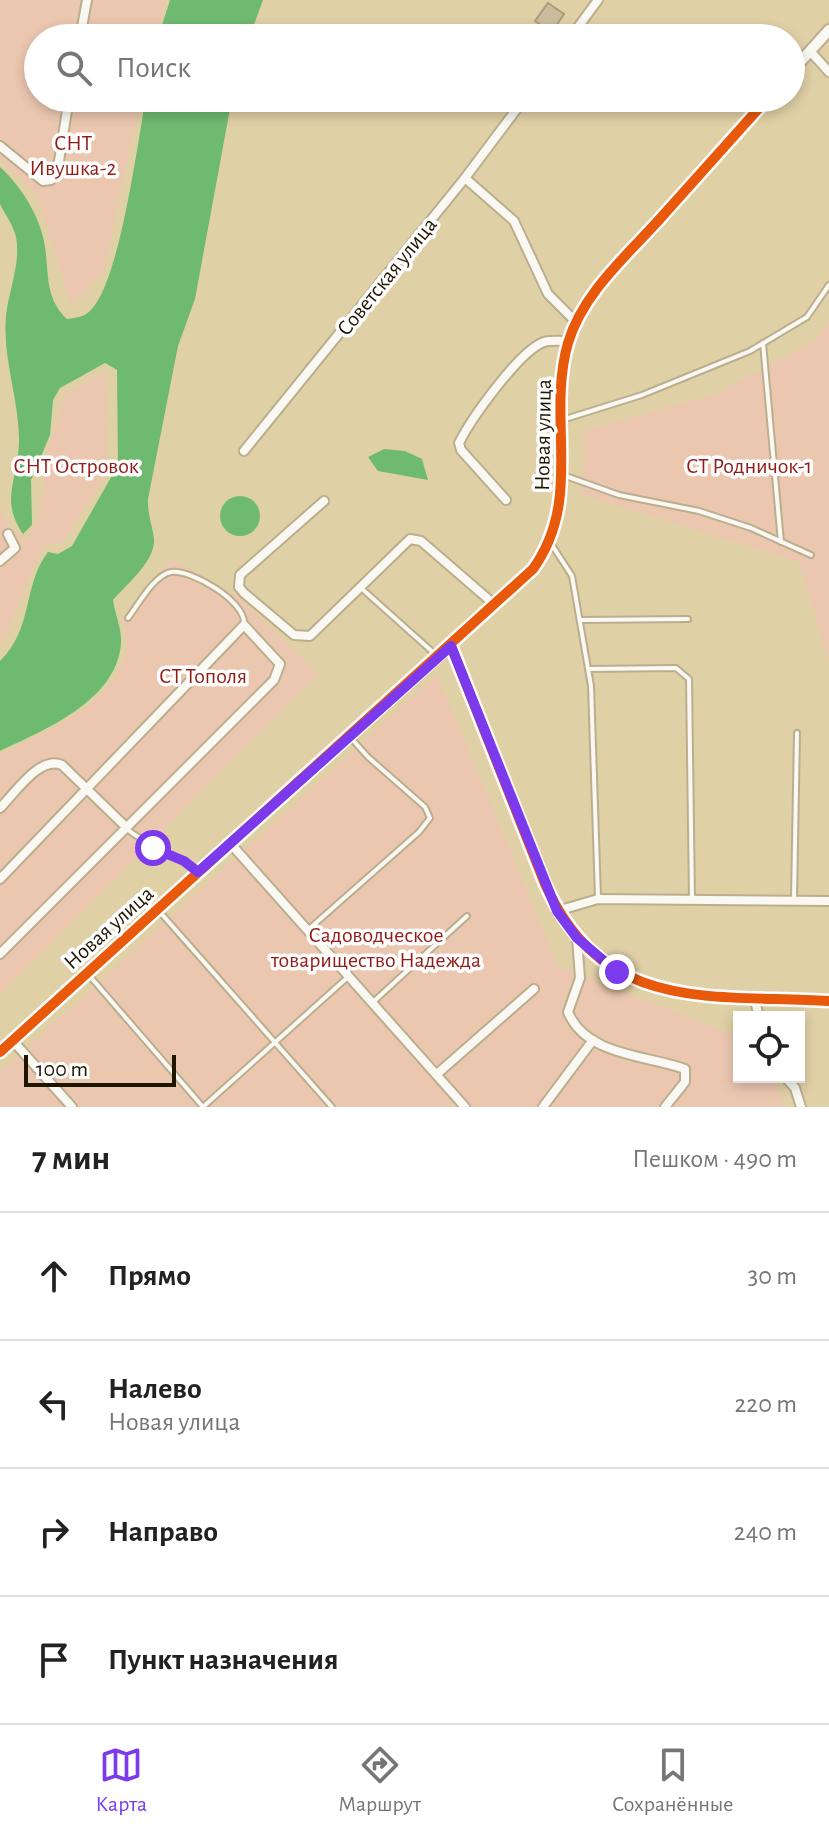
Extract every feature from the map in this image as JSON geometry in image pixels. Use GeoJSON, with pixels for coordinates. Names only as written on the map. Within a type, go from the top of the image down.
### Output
{"type":"FeatureCollection","features":[{"type":"Feature","properties":{"kind":"street"},"geometry":{"type":"LineString","coordinates":[[83,24],[87,0]]}},
{"type":"Feature","properties":{"kind":"street"},"geometry":{"type":"LineString","coordinates":[[580,24],[598,0]]}},
{"type":"Feature","properties":{"kind":"street"},"geometry":{"type":"LineString","coordinates":[[805,57],[829,30]]}},
{"type":"Feature","properties":{"kind":"street"},"geometry":{"type":"LineString","coordinates":[[810,51],[829,72]]}},
{"type":"Feature","properties":{"kind":"street"},"geometry":{"type":"LineString","coordinates":[[0,146],[43,181],[51,180],[59,161],[67,112]]}},
{"type":"Feature","properties":{"kind":"street","name":"Советская улица"},"geometry":{"type":"LineString","coordinates":[[244,451],[465,178],[514,112]]}},
{"type":"Feature","properties":{"kind":"street","name":"Новая улица"},"geometry":{"type":"LineString","coordinates":[[0,1052],[533,569],[549,540],[558,514],[563,475],[563,365],[576,322],[604,281],[755,112]]}},
{"type":"Feature","properties":{"kind":"street"},"geometry":{"type":"LineString","coordinates":[[465,178],[514,221],[548,294],[576,322]]}},
{"type":"Feature","properties":{"kind":"street"},"geometry":{"type":"LineString","coordinates":[[506,500],[459,443],[488,397],[521,360],[543,342],[569,341]]}},
{"type":"Feature","properties":{"kind":"street"},"geometry":{"type":"LineString","coordinates":[[324,501],[240,575],[239,587],[294,635],[305,638],[403,543],[415,540],[495,605]]}},
{"type":"Feature","properties":{"kind":"street"},"geometry":{"type":"LineString","coordinates":[[0,561],[15,548],[8,534]]}},
{"type":"Feature","properties":{"kind":"street"},"geometry":{"type":"LineString","coordinates":[[0,879],[244,625],[280,664],[279,674],[0,954]]}},
{"type":"Feature","properties":{"kind":"street"},"geometry":{"type":"LineString","coordinates":[[451,646],[557,911],[577,938],[604,963],[632,981],[694,993],[829,1001]]}},
{"type":"Feature","properties":{"kind":"street"},"geometry":{"type":"LineString","coordinates":[[0,808],[48,762],[62,765],[126,827]]}},
{"type":"Feature","properties":{"kind":"street"},"geometry":{"type":"LineString","coordinates":[[230,843],[465,1107]]}},
{"type":"Feature","properties":{"kind":"street"},"geometry":{"type":"LineString","coordinates":[[557,911],[598,899],[829,901]]}},
{"type":"Feature","properties":{"kind":"street"},"geometry":{"type":"LineString","coordinates":[[577,938],[580,978],[568,1012],[573,1024],[593,1040],[624,1053],[685,1069],[685,1082],[665,1107]]}},
{"type":"Feature","properties":{"kind":"street"},"geometry":{"type":"LineString","coordinates":[[437,1074],[534,989]]}},
{"type":"Feature","properties":{"kind":"street"},"geometry":{"type":"LineString","coordinates":[[754,997],[758,1011]]}},
{"type":"Feature","properties":{"kind":"street"},"geometry":{"type":"LineString","coordinates":[[543,1107],[593,1040]]}},
{"type":"Feature","properties":{"kind":"street"},"geometry":{"type":"LineString","coordinates":[[13,1041],[72,1107]]}},
{"type":"Feature","properties":{"kind":"street"},"geometry":{"type":"LineString","coordinates":[[788,1083],[797,1105]]}},
{"type":"Feature","properties":{"kind":"lane"},"geometry":{"type":"LineString","coordinates":[[561,421],[642,395],[763,343],[807,317],[829,285]]}},
{"type":"Feature","properties":{"kind":"lane"},"geometry":{"type":"LineString","coordinates":[[763,343],[781,542]]}},
{"type":"Feature","properties":{"kind":"lane"},"geometry":{"type":"LineString","coordinates":[[563,475],[619,495],[699,511],[811,555]]}},
{"type":"Feature","properties":{"kind":"lane"},"geometry":{"type":"LineString","coordinates":[[549,540],[572,576],[589,669],[598,899]]}},
{"type":"Feature","properties":{"kind":"lane"},"geometry":{"type":"LineString","coordinates":[[128,618],[160,579],[172,572],[186,573],[229,597],[240,607],[244,625]]}},
{"type":"Feature","properties":{"kind":"lane"},"geometry":{"type":"LineString","coordinates":[[360,587],[439,657]]}},
{"type":"Feature","properties":{"kind":"lane"},"geometry":{"type":"LineString","coordinates":[[581,620],[688,619]]}},
{"type":"Feature","properties":{"kind":"lane"},"geometry":{"type":"LineString","coordinates":[[589,669],[676,668],[689,679],[692,902]]}},
{"type":"Feature","properties":{"kind":"lane"},"geometry":{"type":"LineString","coordinates":[[794,902],[797,733]]}},
{"type":"Feature","properties":{"kind":"lane"},"geometry":{"type":"LineString","coordinates":[[307,930],[419,832],[430,818],[430,812],[368,757],[350,736]]}},
{"type":"Feature","properties":{"kind":"lane"},"geometry":{"type":"LineString","coordinates":[[126,827],[147,845],[184,861],[198,872]]}},
{"type":"Feature","properties":{"kind":"lane"},"geometry":{"type":"LineString","coordinates":[[158,909],[332,1107]]}},
{"type":"Feature","properties":{"kind":"lane"},"geometry":{"type":"LineString","coordinates":[[372,1003],[467,916]]}},
{"type":"Feature","properties":{"kind":"lane"},"geometry":{"type":"LineString","coordinates":[[87,973],[203,1107],[349,976]]}},
{"type":"Feature","properties":{"kind":"green space","name":"СНТ Ивушка-2"},"geometry":{"type":"Polygon","coordinates":[[[0,0],[167,0],[159,24],[24,24],[24,112],[138,112],[103,274],[71,306],[37,195],[0,160],[0,0]]]}},
{"type":"Feature","properties":{"kind":"green space","name":"СТ Родничок-1"},"geometry":{"type":"Polygon","coordinates":[[[829,320],[829,661],[799,562],[582,495],[585,430],[713,395],[815,340],[829,320]]]}},
{"type":"Feature","properties":{"kind":"green space","name":"СНТ Островок"},"geometry":{"type":"Polygon","coordinates":[[[106,371],[107,473],[64,541],[42,548],[0,648],[0,503],[8,526],[26,541],[38,519],[48,452],[65,394],[106,371]]]}},
{"type":"Feature","properties":{"kind":"green space","name":"СТ Тополя"},"geometry":{"type":"Polygon","coordinates":[[[171,558],[240,598],[319,674],[0,994],[0,754],[76,714],[109,685],[120,668],[126,649],[123,618],[171,558]]]}},
{"type":"Feature","properties":{"kind":"green space","name":"Садоводческое товарищество Надежда"},"geometry":{"type":"Polygon","coordinates":[[[437,674],[558,966],[733,1035],[733,1083],[775,1083],[785,1107],[0,1107],[0,1072],[437,674]]]}},
{"type":"Feature","properties":{"kind":"shaded area"},"geometry":{"type":"Polygon","coordinates":[[[170,0],[263,0],[254,24],[162,24],[170,0]]]}},
{"type":"Feature","properties":{"kind":"shaded area"},"geometry":{"type":"Polygon","coordinates":[[[144,112],[229,112],[195,299],[178,346],[148,499],[154,543],[144,566],[113,600],[121,643],[116,663],[107,681],[76,711],[0,751],[0,661],[18,635],[40,565],[48,552],[58,554],[72,546],[118,465],[117,370],[105,363],[60,388],[53,400],[50,435],[31,480],[32,525],[23,534],[12,511],[11,501],[19,428],[5,332],[17,247],[13,228],[0,204],[0,167],[13,180],[38,221],[53,299],[67,319],[85,315],[101,295],[119,243],[144,112]]]}},
{"type":"Feature","properties":{"kind":"shaded area"},"geometry":{"type":"Polygon","coordinates":[[[384,449],[405,451],[422,459],[428,480],[378,471],[368,457],[384,449]]]}},
{"type":"Feature","properties":{"kind":"shaded area"},"geometry":{"type":"Polygon","coordinates":[[[240,496],[254,502],[260,516],[254,530],[240,536],[226,530],[220,516],[226,502],[240,496]]]}},
{"type":"Feature","properties":{"kind":"building"},"geometry":{"type":"Polygon","coordinates":[[[548,3],[564,14],[557,24],[535,21],[548,3]]]}},
{"type":"Feature","properties":{"kind":"cycle path"},"geometry":{"type":"LineString","coordinates":[[0,1052],[533,569],[548,542],[557,515],[561,487],[562,372],[575,325],[606,278],[755,112]]}},
{"type":"Feature","properties":{"kind":"cycle path"},"geometry":{"type":"LineString","coordinates":[[451,646],[545,884],[569,926],[597,956],[629,976],[664,989],[742,998],[829,1001]]}},
{"type":"Feature","properties":{"kind":"route"},"geometry":{"type":"LineString","coordinates":[[153,848],[184,861],[198,872],[451,646],[557,911],[577,938],[617,972]]}}]}
